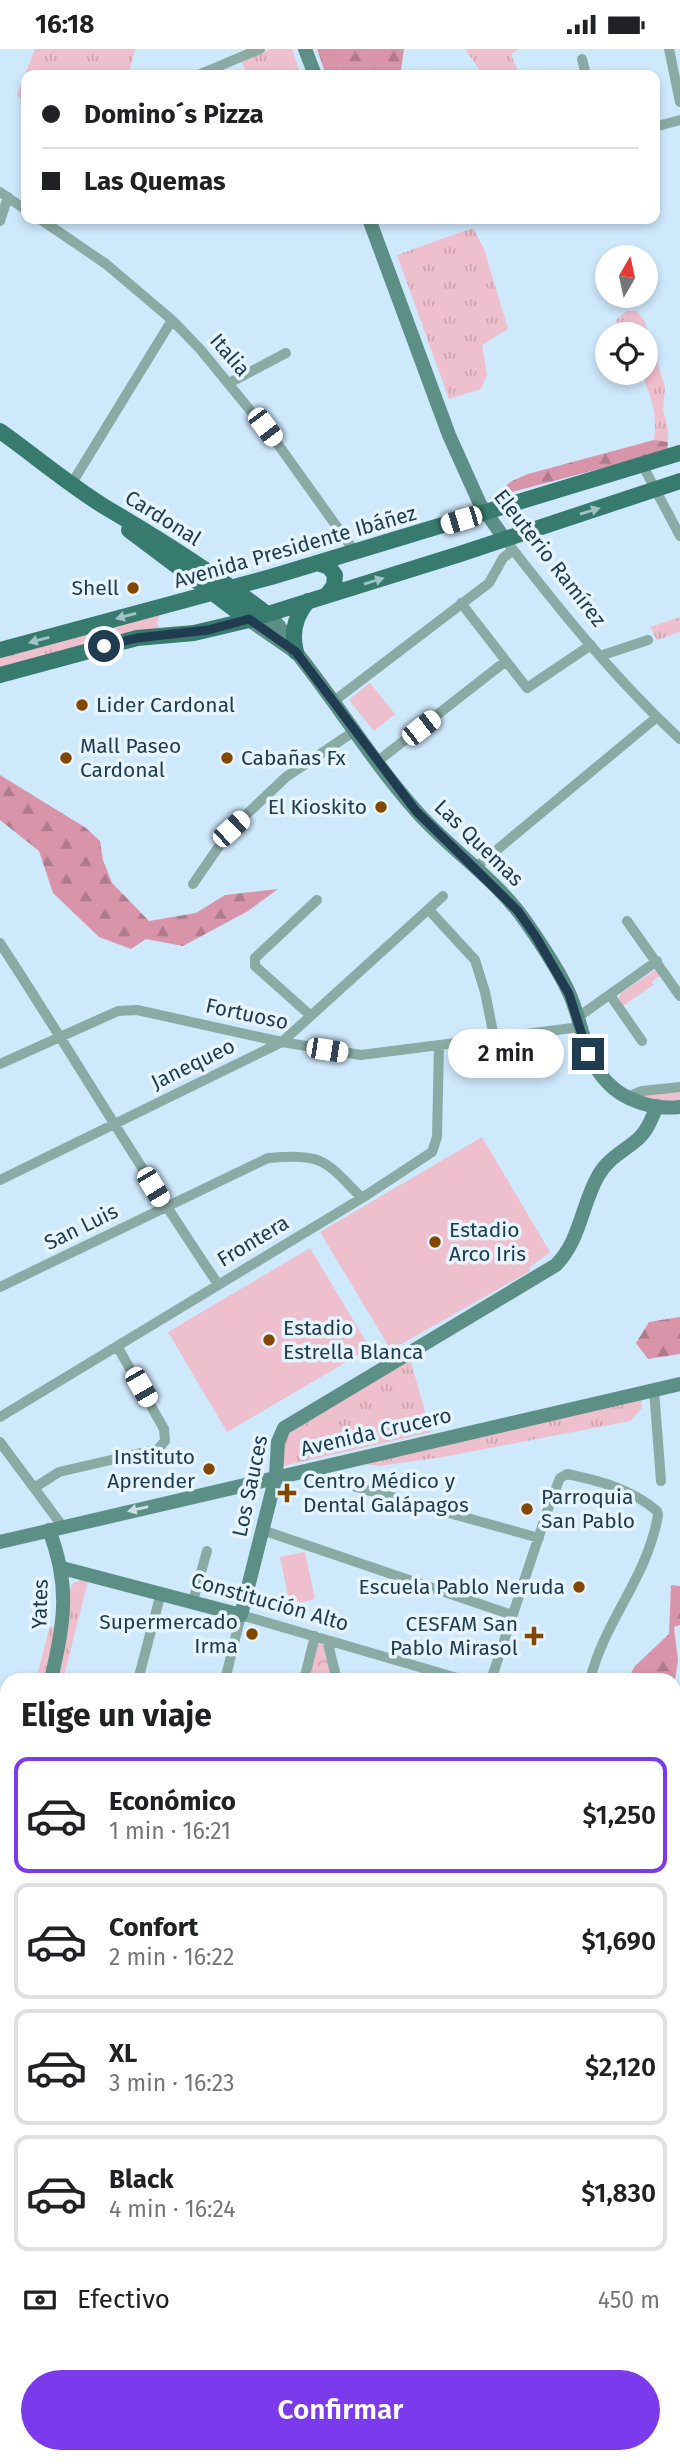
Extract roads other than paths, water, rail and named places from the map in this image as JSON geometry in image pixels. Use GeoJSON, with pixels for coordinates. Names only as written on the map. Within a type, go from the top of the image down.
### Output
{"type":"FeatureCollection","features":[{"type":"Feature","properties":{"kind":"main road"},"geometry":{"type":"LineString","coordinates":[[305,49],[313,70]]}},
{"type":"Feature","properties":{"kind":"main road","name":"Eleuterio Ramírez"},"geometry":{"type":"LineString","coordinates":[[371,224],[449,435],[485,513],[509,544]]}},
{"type":"Feature","properties":{"kind":"main road","name":"Cardonal"},"geometry":{"type":"LineString","coordinates":[[0,431],[105,506],[142,527],[267,614]]}},
{"type":"Feature","properties":{"kind":"main road","name":"Avenida Presidente Ibáñez"},"geometry":{"type":"LineString","coordinates":[[0,650],[271,577],[680,453]]}},
{"type":"Feature","properties":{"kind":"main road"},"geometry":{"type":"LineString","coordinates":[[0,675],[137,638],[181,635],[219,628],[460,554],[509,544],[680,481]]}},
{"type":"Feature","properties":{"kind":"main road","name":"Cardonal"},"geometry":{"type":"LineString","coordinates":[[105,506],[132,533],[249,619]]}},
{"type":"Feature","properties":{"kind":"main road"},"geometry":{"type":"LineString","coordinates":[[317,563],[329,567],[335,575],[334,586],[326,596]]}},
{"type":"Feature","properties":{"kind":"main road"},"geometry":{"type":"LineString","coordinates":[[204,569],[240,577],[271,577]]}},
{"type":"Feature","properties":{"kind":"main road"},"geometry":{"type":"LineString","coordinates":[[296,652],[294,628],[299,613],[309,601]]}},
{"type":"Feature","properties":{"kind":"main road"},"geometry":{"type":"LineString","coordinates":[[173,604],[164,610],[162,621],[168,630],[181,635]]}},
{"type":"Feature","properties":{"kind":"main road","name":"Las Quemas"},"geometry":{"type":"LineString","coordinates":[[267,614],[279,626],[416,811],[510,901],[526,921],[558,973],[579,1022],[593,1065],[611,1087],[627,1097],[657,1107],[680,1107]]}},
{"type":"Feature","properties":{"kind":"main road","name":"Las Quemas"},"geometry":{"type":"LineString","coordinates":[[249,619],[296,652]]}},
{"type":"Feature","properties":{"kind":"main road"},"geometry":{"type":"LineString","coordinates":[[79,629],[87,630],[94,637],[90,648],[83,652]]}},
{"type":"Feature","properties":{"kind":"main road","name":"Los Sauces"},"geometry":{"type":"LineString","coordinates":[[241,1615],[276,1476],[279,1437],[288,1424],[561,1260],[570,1246],[598,1175],[616,1154],[644,1133],[657,1107]]}},
{"type":"Feature","properties":{"kind":"main road","name":"Avenida Crucero"},"geometry":{"type":"LineString","coordinates":[[0,1542],[680,1384]]}},
{"type":"Feature","properties":{"kind":"main road","name":"Yates"},"geometry":{"type":"LineString","coordinates":[[53,1673],[64,1609],[56,1528]]}},
{"type":"Feature","properties":{"kind":"main road","name":"Constitución Alto"},"geometry":{"type":"LineString","coordinates":[[62,1568],[241,1615]]}},
{"type":"Feature","properties":{"kind":"street"},"geometry":{"type":"LineString","coordinates":[[207,70],[239,53],[260,49]]}},
{"type":"Feature","properties":{"kind":"street"},"geometry":{"type":"LineString","coordinates":[[669,49],[680,102]]}},
{"type":"Feature","properties":{"kind":"street"},"geometry":{"type":"LineString","coordinates":[[582,59],[585,70]]}},
{"type":"Feature","properties":{"kind":"street"},"geometry":{"type":"LineString","coordinates":[[660,125],[680,120]]}},
{"type":"Feature","properties":{"kind":"street"},"geometry":{"type":"LineString","coordinates":[[0,221],[4,194],[21,206]]}},
{"type":"Feature","properties":{"kind":"street","name":"Italia"},"geometry":{"type":"LineString","coordinates":[[47,224],[106,264],[172,320],[229,383],[277,443],[355,552]]}},
{"type":"Feature","properties":{"kind":"street"},"geometry":{"type":"LineString","coordinates":[[72,483],[172,320]]}},
{"type":"Feature","properties":{"kind":"street"},"geometry":{"type":"LineString","coordinates":[[229,383],[286,353]]}},
{"type":"Feature","properties":{"kind":"street"},"geometry":{"type":"LineString","coordinates":[[643,466],[680,536]]}},
{"type":"Feature","properties":{"kind":"street"},"geometry":{"type":"LineString","coordinates":[[334,701],[489,583],[509,544]]}},
{"type":"Feature","properties":{"kind":"street","name":"Eleuterio Ramírez"},"geometry":{"type":"LineString","coordinates":[[509,544],[600,656],[680,739]]}},
{"type":"Feature","properties":{"kind":"street"},"geometry":{"type":"LineString","coordinates":[[461,603],[527,688],[591,645]]}},
{"type":"Feature","properties":{"kind":"street"},"geometry":{"type":"LineString","coordinates":[[600,656],[648,640]]}},
{"type":"Feature","properties":{"kind":"street"},"geometry":{"type":"LineString","coordinates":[[378,761],[506,661]]}},
{"type":"Feature","properties":{"kind":"street"},"geometry":{"type":"LineString","coordinates":[[475,868],[657,717]]}},
{"type":"Feature","properties":{"kind":"street"},"geometry":{"type":"LineString","coordinates":[[194,884],[231,829],[286,778],[356,730]]}},
{"type":"Feature","properties":{"kind":"street","name":"Janequeo"},"geometry":{"type":"LineString","coordinates":[[0,1180],[282,1042],[443,896]]}},
{"type":"Feature","properties":{"kind":"street"},"geometry":{"type":"LineString","coordinates":[[311,1016],[255,966],[256,958],[317,900]]}},
{"type":"Feature","properties":{"kind":"street"},"geometry":{"type":"LineString","coordinates":[[429,910],[475,960],[495,1037]]}},
{"type":"Feature","properties":{"kind":"street"},"geometry":{"type":"LineString","coordinates":[[627,921],[680,996]]}},
{"type":"Feature","properties":{"kind":"street"},"geometry":{"type":"LineString","coordinates":[[1,947],[165,1207],[218,1285]]}},
{"type":"Feature","properties":{"kind":"street"},"geometry":{"type":"LineString","coordinates":[[579,1022],[610,995],[657,961]]}},
{"type":"Feature","properties":{"kind":"street"},"geometry":{"type":"LineString","coordinates":[[610,995],[642,1041]]}},
{"type":"Feature","properties":{"kind":"street","name":"Fortuoso"},"geometry":{"type":"LineString","coordinates":[[0,1064],[118,1011],[137,1010],[282,1042],[361,1055],[495,1037],[579,1022]]}},
{"type":"Feature","properties":{"kind":"street","name":"Frontera"},"geometry":{"type":"LineString","coordinates":[[0,1417],[428,1156],[435,1148],[437,1137],[439,1045]]}},
{"type":"Feature","properties":{"kind":"street"},"geometry":{"type":"LineString","coordinates":[[627,1097],[642,1091],[680,1087]]}},
{"type":"Feature","properties":{"kind":"street","name":"San Luis"},"geometry":{"type":"LineString","coordinates":[[0,1287],[270,1157],[312,1157],[323,1161],[362,1198]]}},
{"type":"Feature","properties":{"kind":"street"},"geometry":{"type":"LineString","coordinates":[[34,1488],[59,1472],[158,1449],[165,1441],[164,1429],[117,1346]]}},
{"type":"Feature","properties":{"kind":"street"},"geometry":{"type":"LineString","coordinates":[[654,1390],[661,1481]]}},
{"type":"Feature","properties":{"kind":"street"},"geometry":{"type":"LineString","coordinates":[[0,1442],[34,1488],[56,1528]]}},
{"type":"Feature","properties":{"kind":"street"},"geometry":{"type":"LineString","coordinates":[[493,1673],[556,1486],[567,1474],[624,1489],[657,1511],[655,1528],[644,1564],[596,1656],[592,1673]]}},
{"type":"Feature","properties":{"kind":"street"},"geometry":{"type":"LineString","coordinates":[[356,1487],[539,1538]]}},
{"type":"Feature","properties":{"kind":"street"},"geometry":{"type":"LineString","coordinates":[[262,1530],[512,1615]]}},
{"type":"Feature","properties":{"kind":"street"},"geometry":{"type":"LineString","coordinates":[[193,1601],[207,1551]]}},
{"type":"Feature","properties":{"kind":"street"},"geometry":{"type":"LineString","coordinates":[[140,1673],[160,1593]]}},
{"type":"Feature","properties":{"kind":"street","name":"Constitución Alto"},"geometry":{"type":"LineString","coordinates":[[241,1615],[440,1673]]}},
{"type":"Feature","properties":{"kind":"street","name":"Los Sauces"},"geometry":{"type":"LineString","coordinates":[[227,1673],[241,1615]]}},
{"type":"Feature","properties":{"kind":"street"},"geometry":{"type":"LineString","coordinates":[[306,1673],[315,1636]]}},
{"type":"Feature","properties":{"kind":"street"},"geometry":{"type":"LineString","coordinates":[[327,1640],[335,1673]]}},
{"type":"Feature","properties":{"kind":"place","name":"Shell"},"geometry":{"type":"Point","coordinates":[133,588]}},
{"type":"Feature","properties":{"kind":"place","name":"Lider Cardonal"},"geometry":{"type":"Point","coordinates":[82,705]}},
{"type":"Feature","properties":{"kind":"place","name":"Mall Paseo Cardonal"},"geometry":{"type":"Point","coordinates":[66,758]}},
{"type":"Feature","properties":{"kind":"place","name":"Cabañas Fx"},"geometry":{"type":"Point","coordinates":[227,758]}},
{"type":"Feature","properties":{"kind":"place","name":"El Kioskito"},"geometry":{"type":"Point","coordinates":[381,807]}},
{"type":"Feature","properties":{"kind":"place","name":"Estadio Arco Iris"},"geometry":{"type":"Point","coordinates":[435,1242]}},
{"type":"Feature","properties":{"kind":"place","name":"Estadio Estrella Blanca"},"geometry":{"type":"Point","coordinates":[269,1340]}},
{"type":"Feature","properties":{"kind":"place","name":"Instituto Aprender"},"geometry":{"type":"Point","coordinates":[209,1469]}},
{"type":"Feature","properties":{"kind":"place","name":"Centro Médico y Dental Galápagos"},"geometry":{"type":"Point","coordinates":[287,1493]}},
{"type":"Feature","properties":{"kind":"place","name":"Parroquia San Pablo"},"geometry":{"type":"Point","coordinates":[527,1509]}},
{"type":"Feature","properties":{"kind":"place","name":"Escuela Pablo Neruda"},"geometry":{"type":"Point","coordinates":[579,1587]}},
{"type":"Feature","properties":{"kind":"place","name":"Supermercado Irma"},"geometry":{"type":"Point","coordinates":[252,1634]}},
{"type":"Feature","properties":{"kind":"place","name":"CESFAM San Pablo Mirasol"},"geometry":{"type":"Point","coordinates":[534,1636]}}]}
